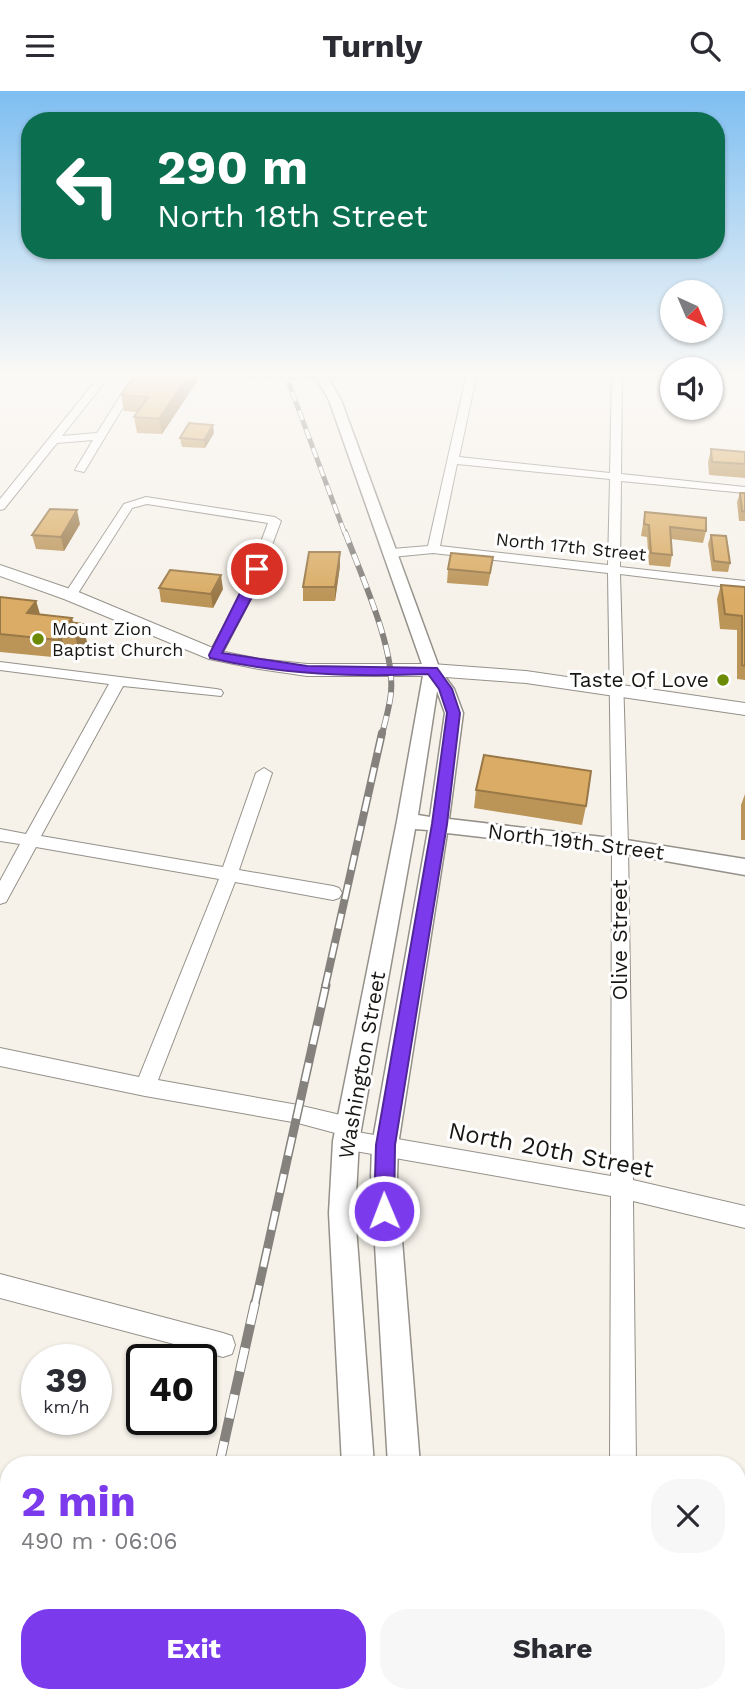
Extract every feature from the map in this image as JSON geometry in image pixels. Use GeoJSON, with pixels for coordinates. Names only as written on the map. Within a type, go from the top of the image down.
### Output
{"type":"FeatureCollection","features":[{"type":"Feature","properties":{"kind":"main road"},"geometry":{"type":"LineString","coordinates":[[0,570],[70,595],[215,655],[259,664],[307,670],[377,673],[432,670],[539,678],[745,709]]}},
{"type":"Feature","properties":{"kind":"street"},"geometry":{"type":"LineString","coordinates":[[0,507],[47,448]]}},
{"type":"Feature","properties":{"kind":"street"},"geometry":{"type":"LineString","coordinates":[[80,470],[93,448]]}},
{"type":"Feature","properties":{"kind":"street","name":"Washington Street"},"geometry":{"type":"LineString","coordinates":[[353,448],[432,670],[445,689],[454,713],[439,824],[385,1145],[384,1211],[403,1456]]}},
{"type":"Feature","properties":{"kind":"street"},"geometry":{"type":"LineString","coordinates":[[433,549],[455,448]]}},
{"type":"Feature","properties":{"kind":"street","name":"Olive Street"},"geometry":{"type":"LineString","coordinates":[[617,448],[614,570],[620,846],[623,1456]]}},
{"type":"Feature","properties":{"kind":"street"},"geometry":{"type":"LineString","coordinates":[[452,460],[745,490]]}},
{"type":"Feature","properties":{"kind":"street"},"geometry":{"type":"LineString","coordinates":[[70,595],[128,506],[146,500],[275,521],[248,593],[215,655]]}},
{"type":"Feature","properties":{"kind":"street","name":"North 17th Street"},"geometry":{"type":"LineString","coordinates":[[392,553],[433,549],[745,585]]}},
{"type":"Feature","properties":{"kind":"street"},"geometry":{"type":"LineString","coordinates":[[0,666],[216,693]]}},
{"type":"Feature","properties":{"kind":"street","name":"Washington Street"},"geometry":{"type":"LineString","coordinates":[[357,1456],[342,1213],[348,1134],[407,821],[432,670]]}},
{"type":"Feature","properties":{"kind":"street"},"geometry":{"type":"LineString","coordinates":[[0,897],[118,681]]}},
{"type":"Feature","properties":{"kind":"street"},"geometry":{"type":"LineString","coordinates":[[145,1087],[229,875],[264,773]]}},
{"type":"Feature","properties":{"kind":"street","name":"North 19th Street"},"geometry":{"type":"LineString","coordinates":[[407,821],[620,846],[745,867]]}},
{"type":"Feature","properties":{"kind":"street"},"geometry":{"type":"LineString","coordinates":[[0,835],[333,893]]}},
{"type":"Feature","properties":{"kind":"street","name":"North 20th Street"},"geometry":{"type":"LineString","coordinates":[[0,1057],[145,1087],[298,1114],[385,1145],[621,1188],[745,1217]]}},
{"type":"Feature","properties":{"kind":"street"},"geometry":{"type":"LineString","coordinates":[[0,1286],[223,1345]]}},
{"type":"Feature","properties":{"kind":"building"},"geometry":{"type":"Polygon","coordinates":[[[711,449],[745,452],[745,464],[712,462],[711,449]]]}},
{"type":"Feature","properties":{"kind":"building"},"geometry":{"type":"Polygon","coordinates":[[[740,493],[745,493],[745,512],[742,511],[740,493]]]}},
{"type":"Feature","properties":{"kind":"building"},"geometry":{"type":"Polygon","coordinates":[[[50,509],[77,510],[61,537],[32,535],[50,509]]]}},
{"type":"Feature","properties":{"kind":"building"},"geometry":{"type":"Polygon","coordinates":[[[645,512],[706,518],[706,531],[670,527],[672,555],[651,553],[649,525],[644,524],[645,512]]]}},
{"type":"Feature","properties":{"kind":"building"},"geometry":{"type":"Polygon","coordinates":[[[711,535],[726,536],[730,563],[714,561],[711,535]]]}},
{"type":"Feature","properties":{"kind":"building"},"geometry":{"type":"Polygon","coordinates":[[[309,552],[340,552],[335,587],[303,587],[309,552]]]}},
{"type":"Feature","properties":{"kind":"building"},"geometry":{"type":"Polygon","coordinates":[[[451,553],[493,557],[490,573],[448,569],[451,553]]]}},
{"type":"Feature","properties":{"kind":"building"},"geometry":{"type":"Polygon","coordinates":[[[170,570],[221,575],[211,594],[159,588],[170,570]]]}},
{"type":"Feature","properties":{"kind":"building"},"geometry":{"type":"Polygon","coordinates":[[[721,585],[745,587],[745,666],[742,665],[742,616],[725,614],[721,585]]]}},
{"type":"Feature","properties":{"kind":"building"},"geometry":{"type":"Polygon","coordinates":[[[0,597],[36,601],[27,613],[72,618],[69,622],[83,624],[75,636],[61,635],[58,640],[0,634],[0,597]]]}},
{"type":"Feature","properties":{"kind":"building"},"geometry":{"type":"Polygon","coordinates":[[[484,755],[591,771],[586,806],[476,790],[484,755]]]}},
{"type":"Feature","properties":{"kind":"railway"},"geometry":{"type":"LineString","coordinates":[[313,448],[345,534]]}},
{"type":"Feature","properties":{"kind":"railway"},"geometry":{"type":"LineString","coordinates":[[345,532],[376,612],[388,654],[391,692],[382,735]]}},
{"type":"Feature","properties":{"kind":"railway"},"geometry":{"type":"LineString","coordinates":[[325,987],[382,733]]}},
{"type":"Feature","properties":{"kind":"railway"},"geometry":{"type":"LineString","coordinates":[[255,1304],[326,985]]}},
{"type":"Feature","properties":{"kind":"railway"},"geometry":{"type":"LineString","coordinates":[[221,1456],[255,1303]]}},
{"type":"Feature","properties":{"kind":"place","name":"Mount Zion Baptist Church"},"geometry":{"type":"Point","coordinates":[38,639]}},
{"type":"Feature","properties":{"kind":"place","name":"Taste Of Love"},"geometry":{"type":"Point","coordinates":[723,680]}},
{"type":"Feature","properties":{"kind":"route"},"geometry":{"type":"LineString","coordinates":[[257,569],[248,593],[215,655],[307,670],[377,673],[432,670],[451,700],[454,713],[439,824],[385,1145],[384,1211]]}}]}
